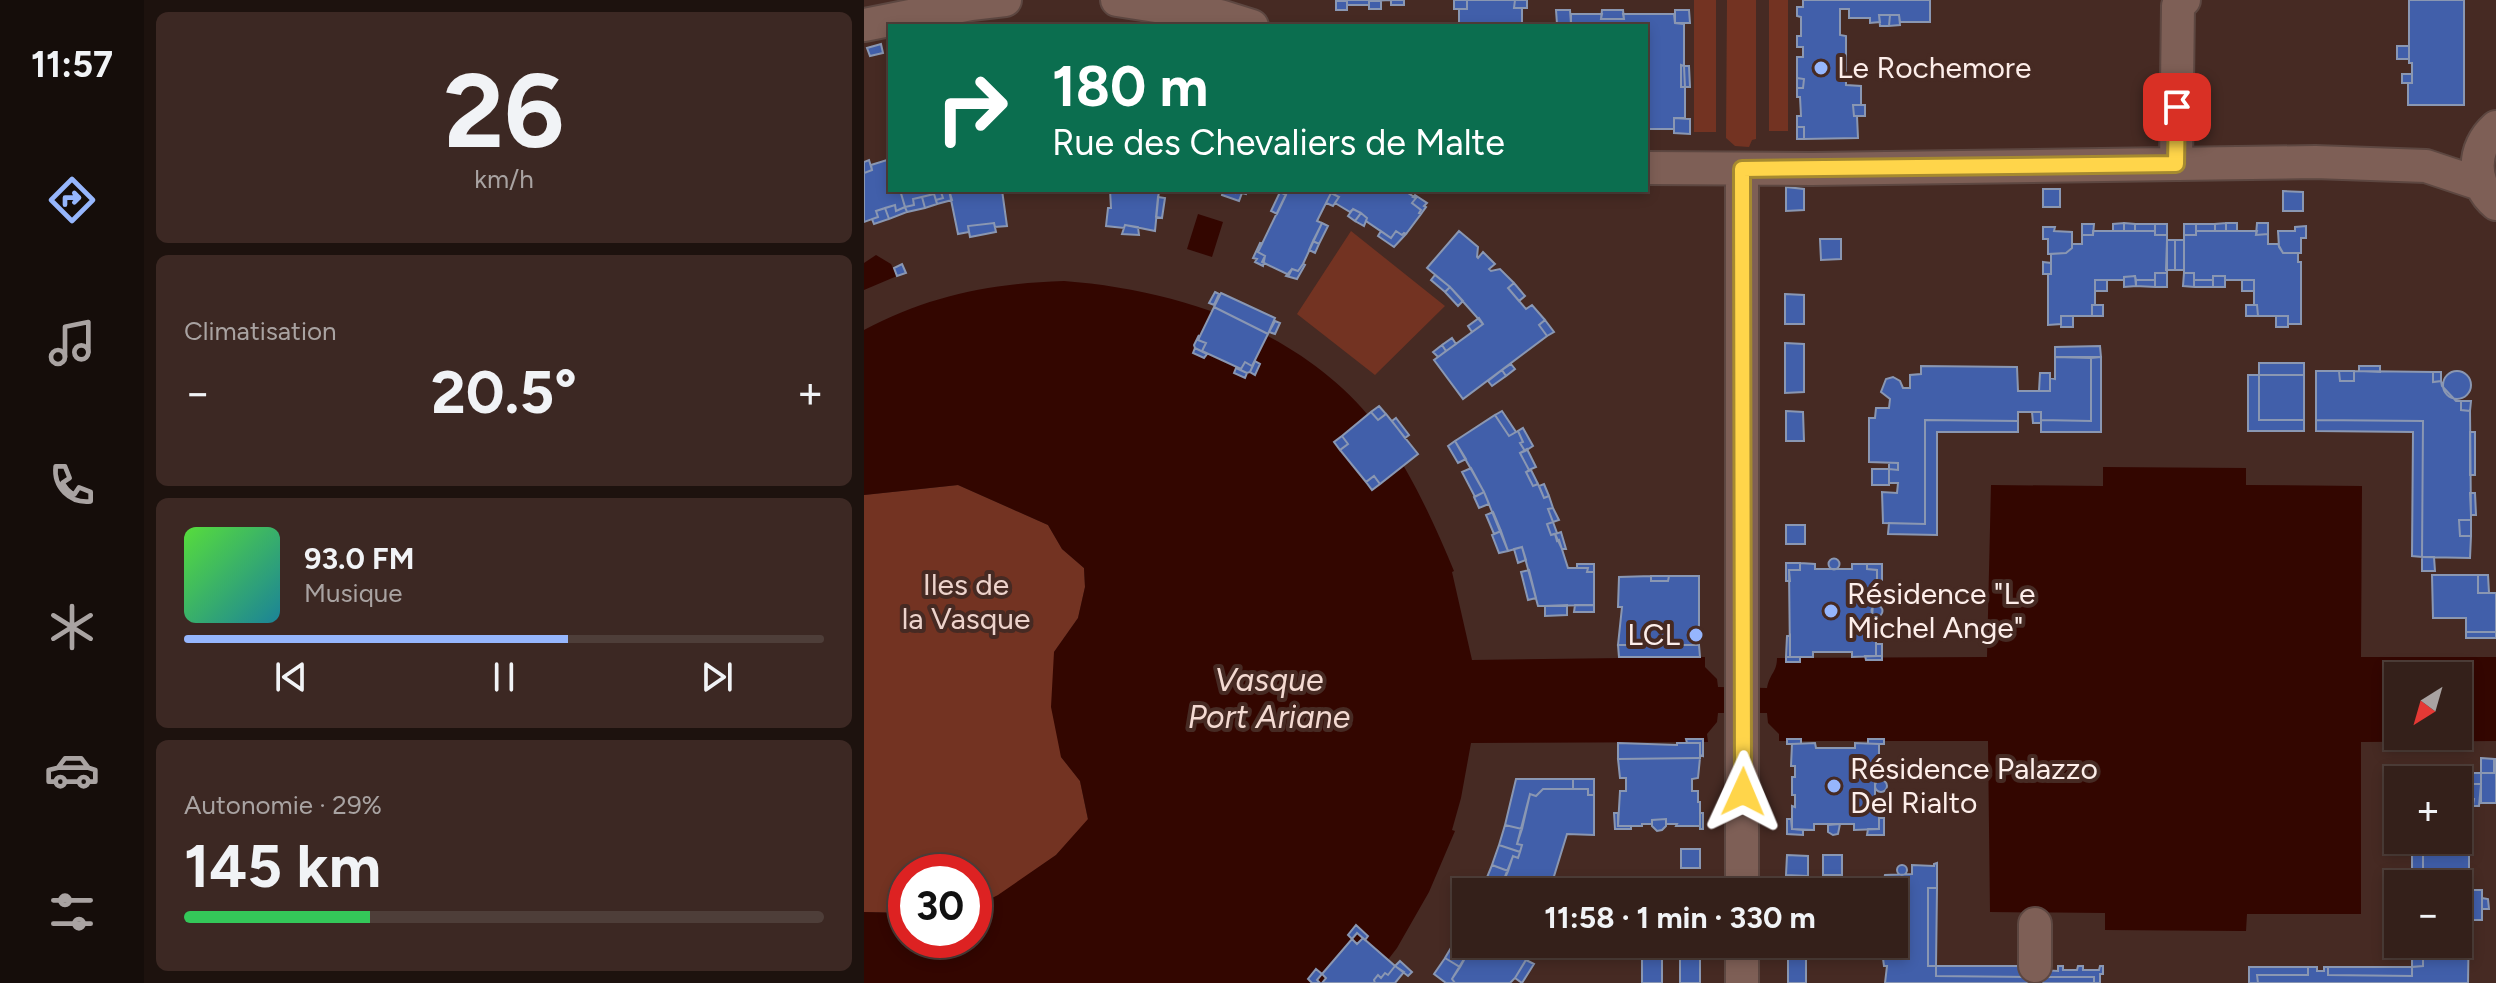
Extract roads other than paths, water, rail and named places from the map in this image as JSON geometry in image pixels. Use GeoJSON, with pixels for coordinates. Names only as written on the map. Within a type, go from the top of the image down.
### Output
{"type":"FeatureCollection","features":[{"type":"Feature","properties":{"kind":"street"},"geometry":{"type":"LineString","coordinates":[[864,25],[1005,0]]}},
{"type":"Feature","properties":{"kind":"street"},"geometry":{"type":"LineString","coordinates":[[1117,0],[1220,16],[1246,24]]}},
{"type":"Feature","properties":{"kind":"street"},"geometry":{"type":"LineString","coordinates":[[2176,164],[2178,6],[2184,0]]}},
{"type":"Feature","properties":{"kind":"street"},"geometry":{"type":"LineString","coordinates":[[2426,166],[2489,135]]}},
{"type":"Feature","properties":{"kind":"street"},"geometry":{"type":"LineString","coordinates":[[2488,194],[2477,170],[2478,156],[2489,135]]}},
{"type":"Feature","properties":{"kind":"street"},"geometry":{"type":"LineString","coordinates":[[1648,168],[2315,162],[2426,166],[2488,194]]}},
{"type":"Feature","properties":{"kind":"street"},"geometry":{"type":"LineString","coordinates":[[1742,169],[1742,878]]}},
{"type":"Feature","properties":{"kind":"street"},"geometry":{"type":"LineString","coordinates":[[2035,924],[2035,966]]}},
{"type":"Feature","properties":{"kind":"street"},"geometry":{"type":"LineString","coordinates":[[1742,958],[1742,983]]}},
{"type":"Feature","properties":{"kind":"water"},"geometry":{"type":"Polygon","coordinates":[[[1198,214],[1223,222],[1212,257],[1187,249],[1198,214]]]}},
{"type":"Feature","properties":{"kind":"water"},"geometry":{"type":"Polygon","coordinates":[[[876,255],[891,264],[897,276],[864,290],[864,263],[876,255]]]}},
{"type":"Feature","properties":{"kind":"water","name":"Vasque Port Ariane"},"geometry":{"type":"Polygon","coordinates":[[[1064,281],[1153,294],[1239,322],[1279,342],[1316,367],[1350,396],[1380,430],[1412,480],[1454,571],[1472,660],[1705,657],[1705,667],[1717,679],[1718,687],[1767,688],[1777,658],[1987,657],[1991,485],[2103,486],[2103,467],[2246,468],[2246,485],[2362,486],[2361,657],[2496,657],[2496,741],[2472,741],[2472,662],[2384,662],[2384,742],[2361,742],[2361,914],[2247,914],[2246,931],[2242,931],[2105,930],[2105,913],[1990,912],[1988,741],[1779,741],[1779,734],[1768,723],[1767,713],[1718,713],[1717,722],[1707,734],[1708,742],[1471,743],[1452,830],[1455,831],[1429,892],[1397,948],[1370,983],[864,983],[864,912],[888,913],[888,958],[992,958],[992,898],[1056,855],[1088,819],[1080,781],[1061,757],[1051,707],[1054,652],[1078,618],[1085,587],[1084,568],[1062,549],[1048,525],[958,485],[864,495],[864,330],[936,300],[1012,285],[1064,281]]]}},
{"type":"Feature","properties":{"kind":"place","name":"Le Rochemore"},"geometry":{"type":"Point","coordinates":[1821,68]}},
{"type":"Feature","properties":{"kind":"place","name":"Résidence \"Le Michel Ange\""},"geometry":{"type":"Point","coordinates":[1831,611]}},
{"type":"Feature","properties":{"kind":"place","name":"LCL"},"geometry":{"type":"Point","coordinates":[1696,635]}},
{"type":"Feature","properties":{"kind":"place","name":"Résidence Palazzo Del Rialto"},"geometry":{"type":"Point","coordinates":[1834,786]}},
{"type":"Feature","properties":{"kind":"park label","name":"Iles de la Vasque"},"geometry":{"type":"Point","coordinates":[966,602]}}]}
